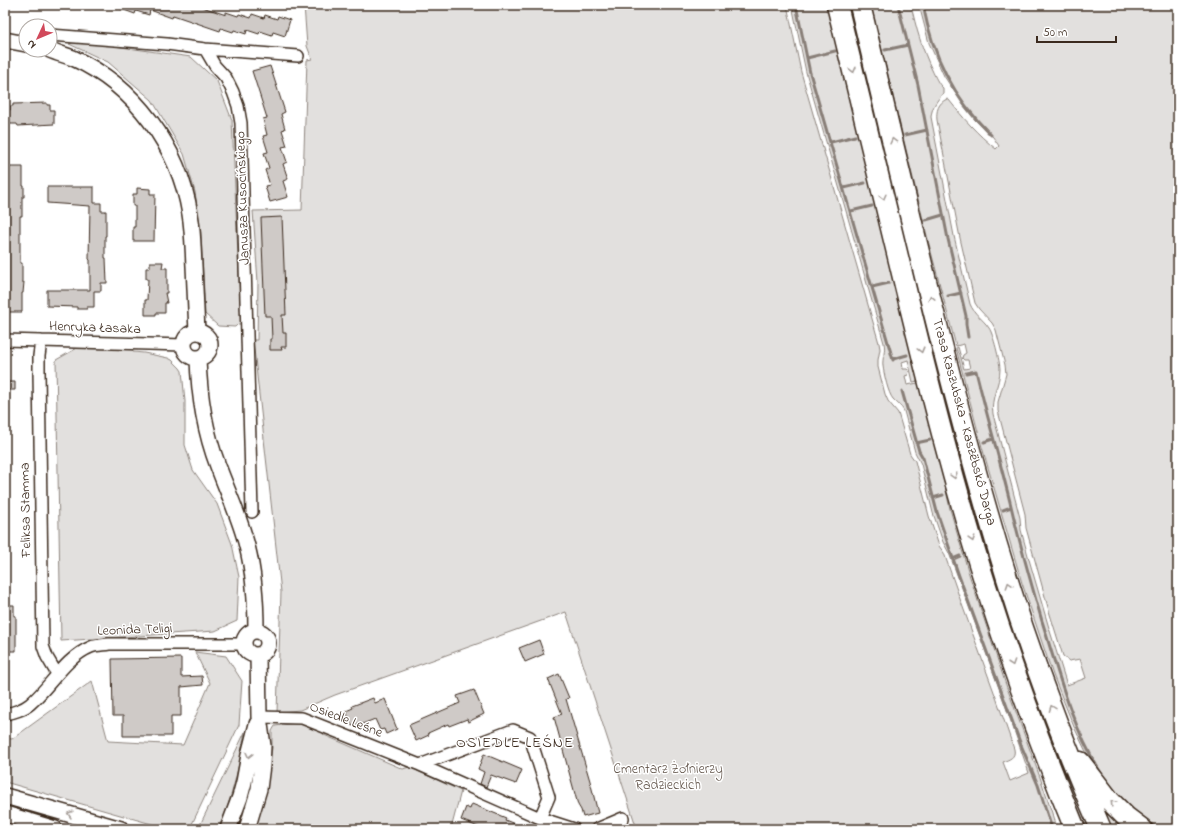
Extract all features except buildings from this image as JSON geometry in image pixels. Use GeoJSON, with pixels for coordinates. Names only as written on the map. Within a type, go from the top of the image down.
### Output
{"type":"FeatureCollection","features":[{"type":"Feature","properties":{"kind":"highway","name":"Trasa Kaszubska – Kaszëbskô Darga"},"geometry":{"type":"LineString","coordinates":[[838,5],[918,340],[953,474],[991,601],[1018,680],[1057,784],[1076,829]]}},
{"type":"Feature","properties":{"kind":"highway","name":"Trasa Kaszubska – Kaszëbskô Darga"},"geometry":{"type":"LineString","coordinates":[[860,5],[940,335],[975,469],[1008,579],[1039,672],[1080,781],[1101,829]]}},
{"type":"Feature","properties":{"kind":"highway"},"geometry":{"type":"LineString","coordinates":[[1066,744],[1110,801],[1126,817],[1142,829]]}},
{"type":"Feature","properties":{"kind":"highway"},"geometry":{"type":"LineString","coordinates":[[1057,784],[1063,829]]}},
{"type":"Feature","properties":{"kind":"street"},"geometry":{"type":"LineString","coordinates":[[58,36],[167,44],[205,50],[298,56]]}},
{"type":"Feature","properties":{"kind":"street"},"geometry":{"type":"LineString","coordinates":[[5,40],[18,42]]}},
{"type":"Feature","properties":{"kind":"street","name":"Janusza Kusocińskiego"},"geometry":{"type":"LineString","coordinates":[[205,50],[215,66],[226,78],[233,92],[238,106],[240,123],[252,512]]}},
{"type":"Feature","properties":{"kind":"street"},"geometry":{"type":"LineString","coordinates":[[58,53],[73,58],[110,81],[127,95],[154,125],[178,169],[186,194],[190,215],[197,332]]}},
{"type":"Feature","properties":{"kind":"street"},"geometry":{"type":"LineString","coordinates":[[197,332],[208,338],[210,346],[208,353],[205,356],[198,358],[189,356],[186,353],[184,345],[187,337],[197,332]]}},
{"type":"Feature","properties":{"kind":"street","name":"Henryka Łasaka"},"geometry":{"type":"LineString","coordinates":[[5,340],[184,345]]}},
{"type":"Feature","properties":{"kind":"street","name":"Feliksa Stamma"},"geometry":{"type":"LineString","coordinates":[[41,342],[39,371],[43,646],[47,657],[57,674]]}},
{"type":"Feature","properties":{"kind":"street"},"geometry":{"type":"LineString","coordinates":[[198,358],[206,428],[218,466],[248,547],[254,582],[256,630]]}},
{"type":"Feature","properties":{"kind":"street"},"geometry":{"type":"LineString","coordinates":[[256,630],[265,635],[268,639],[268,644],[263,653],[253,655],[245,649],[243,644],[247,634],[256,630]]}},
{"type":"Feature","properties":{"kind":"street","name":"Leonida Teligi"},"geometry":{"type":"LineString","coordinates":[[5,714],[14,712],[30,704],[57,674],[77,656],[91,647],[109,644],[243,644]]}},
{"type":"Feature","properties":{"kind":"street"},"geometry":{"type":"LineString","coordinates":[[247,829],[259,789],[262,765],[263,746],[259,717],[258,655]]}},
{"type":"Feature","properties":{"kind":"street"},"geometry":{"type":"LineString","coordinates":[[228,829],[241,792],[259,717]]}},
{"type":"Feature","properties":{"kind":"street","name":"Osiedle Leśne"},"geometry":{"type":"LineString","coordinates":[[259,717],[302,718],[420,765],[540,818],[574,829]]}},
{"type":"Feature","properties":{"kind":"street"},"geometry":{"type":"LineString","coordinates":[[420,765],[513,730],[530,737],[549,797],[540,818]]}},
{"type":"Feature","properties":{"kind":"street"},"geometry":{"type":"LineString","coordinates":[[5,796],[121,829]]}},
{"type":"Feature","properties":{"kind":"street"},"geometry":{"type":"LineString","coordinates":[[5,814],[55,829]]}},
{"type":"Feature","properties":{"kind":"street"},"geometry":{"type":"LineString","coordinates":[[597,829],[623,818]]}},
{"type":"Feature","properties":{"kind":"green space","name":"Cmentarz Żołnierzy Radzieckich"},"geometry":{"type":"Polygon","coordinates":[[[304,5],[787,5],[801,72],[879,343],[880,349],[878,367],[885,394],[888,401],[898,413],[910,454],[915,461],[929,516],[939,546],[944,553],[1014,749],[1013,756],[1003,762],[1010,781],[1029,773],[949,553],[943,542],[933,513],[921,464],[915,452],[904,411],[893,399],[888,388],[883,366],[885,349],[884,343],[806,72],[792,5],[827,5],[918,381],[913,382],[908,360],[902,362],[903,369],[907,369],[909,371],[908,375],[905,376],[907,385],[919,384],[940,463],[950,509],[969,574],[1006,685],[1041,780],[1056,829],[637,829],[566,612],[335,695],[300,710],[277,712],[281,592],[253,340],[257,340],[258,282],[253,211],[302,210],[307,60],[312,59],[307,46],[304,5]]]}},
{"type":"Feature","properties":{"kind":"green space"},"geometry":{"type":"Polygon","coordinates":[[[846,5],[852,5],[894,179],[888,180],[846,5]]]}},
{"type":"Feature","properties":{"kind":"green space"},"geometry":{"type":"Polygon","coordinates":[[[871,5],[911,5],[917,30],[928,62],[943,88],[943,93],[934,107],[931,117],[954,236],[970,304],[974,311],[989,328],[996,348],[999,360],[1000,375],[993,402],[993,414],[1030,563],[1067,685],[1086,678],[1080,659],[1069,661],[1063,656],[1026,528],[1025,514],[998,411],[998,402],[1006,374],[1005,365],[996,330],[975,303],[960,238],[937,120],[937,110],[940,105],[947,99],[949,100],[965,120],[983,138],[996,149],[999,146],[993,137],[975,120],[963,105],[944,76],[929,43],[919,5],[1178,5],[1178,829],[1156,829],[1131,811],[1089,758],[1074,727],[1053,675],[1022,583],[982,447],[956,348],[958,347],[964,369],[970,368],[968,360],[964,360],[962,358],[966,353],[964,344],[956,346],[929,244],[871,5]]]}},
{"type":"Feature","properties":{"kind":"green space"},"geometry":{"type":"Polygon","coordinates":[[[79,41],[191,57],[217,81],[232,120],[241,324],[238,324],[235,327],[218,326],[205,314],[201,233],[195,192],[184,154],[152,100],[108,62],[69,44],[79,41]]]}},
{"type":"Feature","properties":{"kind":"green space"},"geometry":{"type":"Polygon","coordinates":[[[928,318],[1092,829],[1084,829],[1025,678],[978,531],[921,319],[928,318]]]}},
{"type":"Feature","properties":{"kind":"green space"},"geometry":{"type":"Polygon","coordinates":[[[79,347],[133,349],[133,352],[168,358],[172,360],[182,371],[185,401],[185,445],[193,470],[217,504],[232,544],[239,577],[237,621],[215,631],[61,641],[56,360],[79,347]]]}},
{"type":"Feature","properties":{"kind":"green space"},"geometry":{"type":"Polygon","coordinates":[[[195,652],[226,656],[242,681],[239,725],[192,824],[186,829],[169,829],[5,782],[5,738],[12,739],[92,681],[108,741],[183,745],[210,683],[195,652]]]}},
{"type":"Feature","properties":{"kind":"green space"},"geometry":{"type":"Polygon","coordinates":[[[304,724],[321,730],[324,735],[403,769],[409,767],[461,791],[451,829],[254,829],[265,791],[272,748],[272,731],[275,726],[304,724]]]}},
{"type":"Feature","properties":{"kind":"green space"},"geometry":{"type":"Polygon","coordinates":[[[245,732],[232,793],[218,829],[198,829],[245,732]]]}},
{"type":"Feature","properties":{"kind":"green space"},"geometry":{"type":"Polygon","coordinates":[[[1099,798],[1130,829],[1112,829],[1099,798]]]}},
{"type":"Feature","properties":{"kind":"green space"},"geometry":{"type":"Polygon","coordinates":[[[5,822],[25,829],[5,829],[5,822]]]}},
{"type":"Feature","properties":{"kind":"waterway"},"geometry":{"type":"LineString","coordinates":[[796,5],[810,73],[893,360]]}},
{"type":"Feature","properties":{"kind":"waterway"},"geometry":{"type":"LineString","coordinates":[[898,5],[918,85],[948,239],[966,316],[968,337]]}},
{"type":"Feature","properties":{"kind":"waterway"},"geometry":{"type":"LineString","coordinates":[[923,5],[932,42],[946,75],[966,106],[991,135]]}},
{"type":"Feature","properties":{"kind":"waterway"},"geometry":{"type":"LineString","coordinates":[[885,50],[908,45]]}},
{"type":"Feature","properties":{"kind":"waterway"},"geometry":{"type":"LineString","coordinates":[[807,58],[835,51]]}},
{"type":"Feature","properties":{"kind":"waterway"},"geometry":{"type":"LineString","coordinates":[[905,135],[927,130]]}},
{"type":"Feature","properties":{"kind":"waterway"},"geometry":{"type":"LineString","coordinates":[[831,142],[855,136]]}},
{"type":"Feature","properties":{"kind":"waterway"},"geometry":{"type":"LineString","coordinates":[[844,188],[865,183]]}},
{"type":"Feature","properties":{"kind":"waterway"},"geometry":{"type":"LineString","coordinates":[[851,211],[872,206]]}},
{"type":"Feature","properties":{"kind":"waterway"},"geometry":{"type":"LineString","coordinates":[[926,220],[943,215]]}},
{"type":"Feature","properties":{"kind":"waterway"},"geometry":{"type":"LineString","coordinates":[[872,287],[889,283]]}},
{"type":"Feature","properties":{"kind":"waterway"},"geometry":{"type":"LineString","coordinates":[[948,296],[961,293]]}},
{"type":"Feature","properties":{"kind":"waterway"},"geometry":{"type":"LineString","coordinates":[[893,359],[907,355]]}},
{"type":"Feature","properties":{"kind":"waterway"},"geometry":{"type":"LineString","coordinates":[[966,373],[976,371],[1022,550],[1054,660],[1074,718],[1101,773]]}},
{"type":"Feature","properties":{"kind":"waterway"},"geometry":{"type":"LineString","coordinates":[[902,391],[919,451],[923,458],[937,512],[1021,745],[1038,785],[1052,829]]}},
{"type":"Feature","properties":{"kind":"waterway"},"geometry":{"type":"LineString","coordinates":[[984,442],[993,439]]}},
{"type":"Feature","properties":{"kind":"waterway"},"geometry":{"type":"LineString","coordinates":[[916,443],[930,440]]}},
{"type":"Feature","properties":{"kind":"waterway"},"geometry":{"type":"LineString","coordinates":[[933,498],[943,495]]}},
{"type":"Feature","properties":{"kind":"waterway"},"geometry":{"type":"LineString","coordinates":[[1003,510],[1011,507]]}},
{"type":"Feature","properties":{"kind":"waterway"},"geometry":{"type":"LineString","coordinates":[[953,559],[960,556]]}},
{"type":"Feature","properties":{"kind":"waterway"},"geometry":{"type":"LineString","coordinates":[[1147,822],[1160,829]]}},
{"type":"Feature","properties":{"kind":"district","name":"OSIEDLE LEŚNE"},"geometry":{"type":"Point","coordinates":[515,743]}}]}
